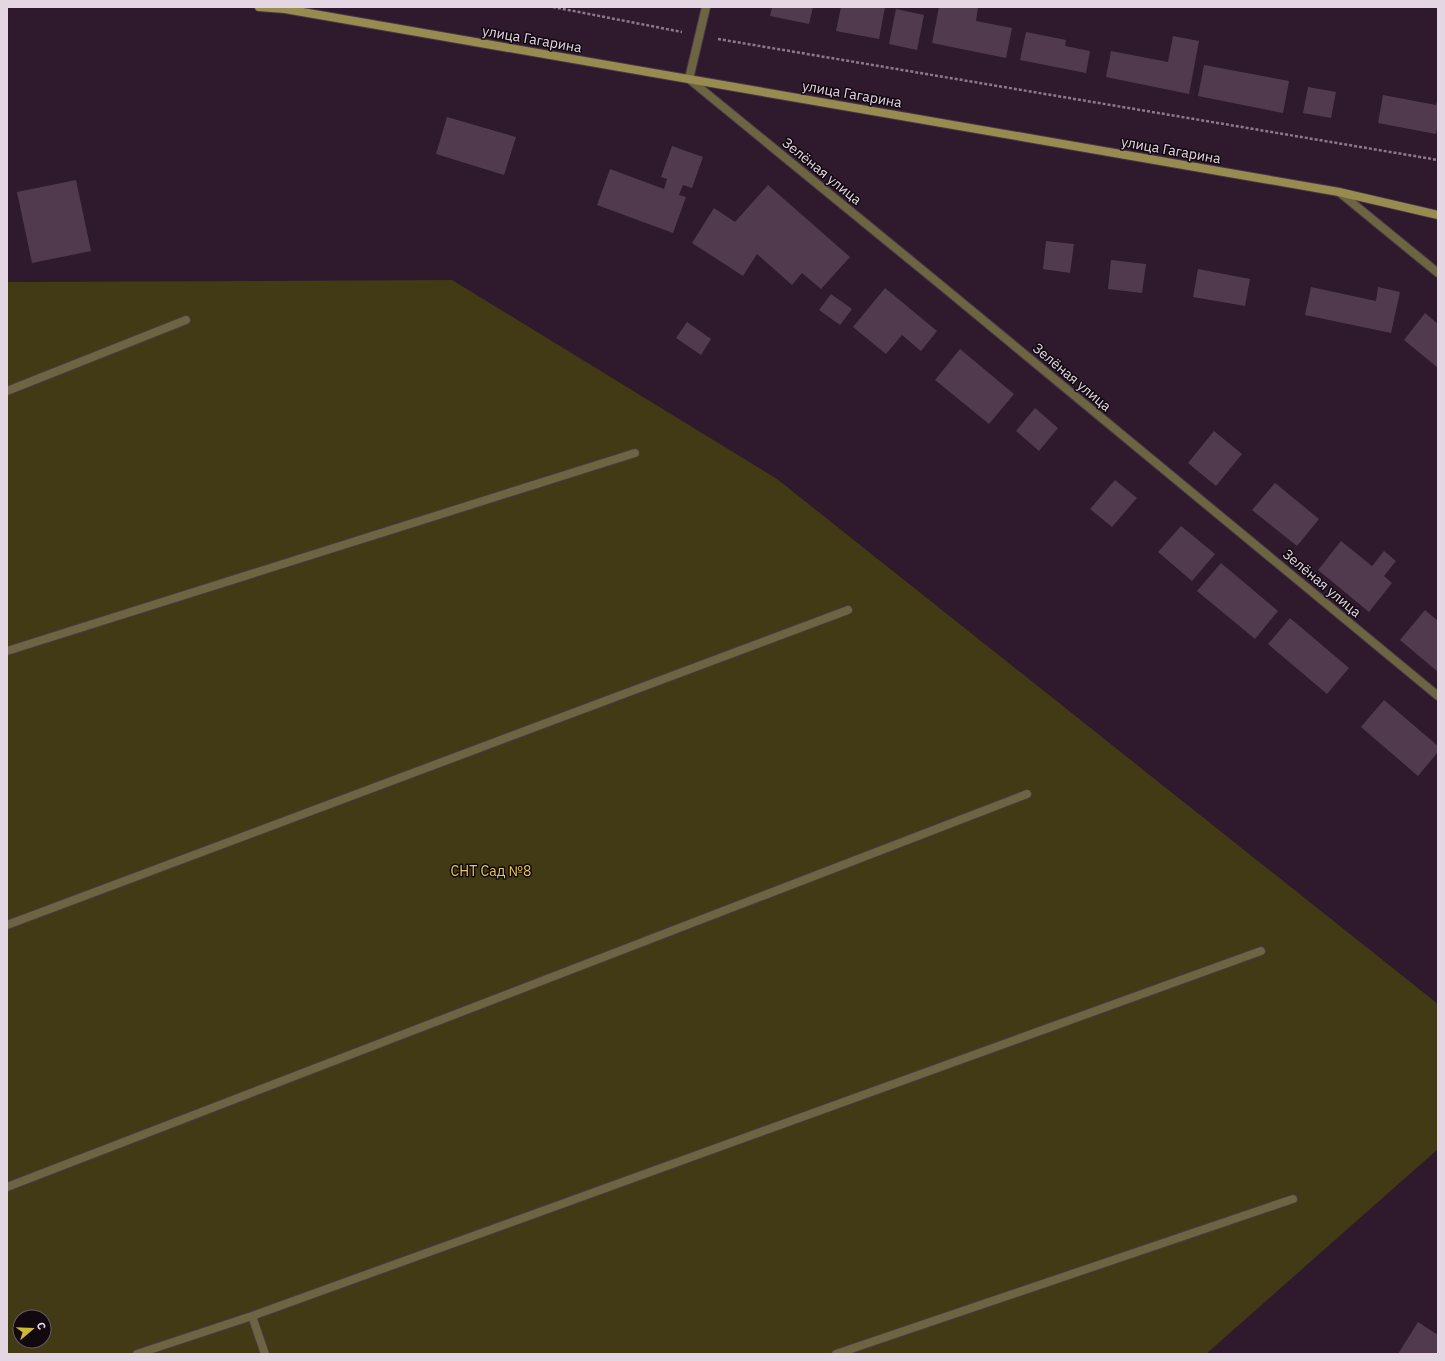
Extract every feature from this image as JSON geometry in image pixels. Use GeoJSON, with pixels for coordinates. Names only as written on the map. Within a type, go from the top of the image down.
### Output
{"type":"FeatureCollection","features":[{"type":"Feature","properties":{"kind":"main road","name":"улица Гагарина"},"geometry":{"type":"LineString","coordinates":[[260,7],[284,8],[1339,192],[1438,215]]}},
{"type":"Feature","properties":{"kind":"street"},"geometry":{"type":"LineString","coordinates":[[689,79],[706,7]]}},
{"type":"Feature","properties":{"kind":"street","name":"Зелёная улица"},"geometry":{"type":"LineString","coordinates":[[689,79],[1438,696]]}},
{"type":"Feature","properties":{"kind":"street"},"geometry":{"type":"LineString","coordinates":[[1339,192],[1438,273]]}},
{"type":"Feature","properties":{"kind":"street"},"geometry":{"type":"LineString","coordinates":[[7,391],[186,320]]}},
{"type":"Feature","properties":{"kind":"street"},"geometry":{"type":"LineString","coordinates":[[7,651],[635,453]]}},
{"type":"Feature","properties":{"kind":"street"},"geometry":{"type":"LineString","coordinates":[[7,925],[848,610]]}},
{"type":"Feature","properties":{"kind":"street"},"geometry":{"type":"LineString","coordinates":[[7,1187],[1027,794]]}},
{"type":"Feature","properties":{"kind":"street"},"geometry":{"type":"LineString","coordinates":[[137,1354],[252,1316],[1262,951]]}},
{"type":"Feature","properties":{"kind":"street"},"geometry":{"type":"LineString","coordinates":[[836,1354],[1294,1199]]}},
{"type":"Feature","properties":{"kind":"street"},"geometry":{"type":"LineString","coordinates":[[252,1316],[265,1354]]}},
{"type":"Feature","properties":{"kind":"path"},"geometry":{"type":"LineString","coordinates":[[553,7],[699,36],[1438,160]]}},
{"type":"Feature","properties":{"kind":"green space","name":"СНТ Сад №8"},"geometry":{"type":"Polygon","coordinates":[[[452,280],[777,479],[1438,1004],[1438,1149],[1206,1354],[7,1354],[7,282],[452,280]]]}},
{"type":"Feature","properties":{"kind":"building"},"geometry":{"type":"Polygon","coordinates":[[[772,7],[813,7],[809,24],[770,16],[772,7]]]}},
{"type":"Feature","properties":{"kind":"building"},"geometry":{"type":"Polygon","coordinates":[[[841,7],[885,7],[879,39],[836,31],[841,7]]]}},
{"type":"Feature","properties":{"kind":"building"},"geometry":{"type":"Polygon","coordinates":[[[939,7],[978,7],[976,21],[1012,28],[1006,58],[932,43],[939,7]]]}},
{"type":"Feature","properties":{"kind":"building"},"geometry":{"type":"Polygon","coordinates":[[[896,9],[924,15],[917,50],[889,44],[896,9]]]}},
{"type":"Feature","properties":{"kind":"building"},"geometry":{"type":"Polygon","coordinates":[[[1026,32],[1066,40],[1065,46],[1090,51],[1086,73],[1020,60],[1026,32]]]}},
{"type":"Feature","properties":{"kind":"building"},"geometry":{"type":"Polygon","coordinates":[[[1173,36],[1199,41],[1189,94],[1106,77],[1111,51],[1168,62],[1173,36]]]}},
{"type":"Feature","properties":{"kind":"building"},"geometry":{"type":"Polygon","coordinates":[[[1204,65],[1289,81],[1283,113],[1198,96],[1204,65]]]}},
{"type":"Feature","properties":{"kind":"building"},"geometry":{"type":"Polygon","coordinates":[[[1308,87],[1336,92],[1331,118],[1303,113],[1308,87]]]}},
{"type":"Feature","properties":{"kind":"building"},"geometry":{"type":"Polygon","coordinates":[[[1383,95],[1436,105],[1438,97],[1438,122],[1436,134],[1378,123],[1383,95]]]}},
{"type":"Feature","properties":{"kind":"building"},"geometry":{"type":"Polygon","coordinates":[[[447,117],[516,137],[504,175],[436,154],[447,117]]]}},
{"type":"Feature","properties":{"kind":"building"},"geometry":{"type":"Polygon","coordinates":[[[672,146],[703,157],[692,188],[683,185],[679,195],[686,197],[673,233],[597,205],[610,169],[664,189],[667,179],[661,177],[672,146]]]}},
{"type":"Feature","properties":{"kind":"building"},"geometry":{"type":"Polygon","coordinates":[[[76,180],[91,251],[32,263],[17,192],[76,180]]]}},
{"type":"Feature","properties":{"kind":"building"},"geometry":{"type":"Polygon","coordinates":[[[768,185],[850,257],[821,289],[802,273],[792,285],[757,254],[743,276],[692,243],[714,208],[735,222],[768,185]]]}},
{"type":"Feature","properties":{"kind":"building"},"geometry":{"type":"Polygon","coordinates":[[[1046,241],[1074,244],[1070,273],[1043,269],[1046,241]]]}},
{"type":"Feature","properties":{"kind":"building"},"geometry":{"type":"Polygon","coordinates":[[[1111,260],[1146,264],[1142,293],[1108,289],[1111,260]]]}},
{"type":"Feature","properties":{"kind":"building"},"geometry":{"type":"Polygon","coordinates":[[[1198,269],[1250,279],[1245,306],[1193,297],[1198,269]]]}},
{"type":"Feature","properties":{"kind":"building"},"geometry":{"type":"Polygon","coordinates":[[[1311,287],[1376,301],[1378,287],[1400,292],[1391,333],[1305,315],[1311,287]]]}},
{"type":"Feature","properties":{"kind":"building"},"geometry":{"type":"Polygon","coordinates":[[[885,288],[937,331],[921,351],[902,335],[886,354],[853,327],[885,288]]]}},
{"type":"Feature","properties":{"kind":"building"},"geometry":{"type":"Polygon","coordinates":[[[831,294],[852,309],[840,325],[819,310],[831,294]]]}},
{"type":"Feature","properties":{"kind":"building"},"geometry":{"type":"Polygon","coordinates":[[[1425,313],[1438,324],[1438,368],[1404,340],[1425,313]]]}},
{"type":"Feature","properties":{"kind":"building"},"geometry":{"type":"Polygon","coordinates":[[[687,322],[711,339],[701,355],[676,338],[687,322]]]}},
{"type":"Feature","properties":{"kind":"building"},"geometry":{"type":"Polygon","coordinates":[[[960,349],[1014,394],[989,424],[935,380],[960,349]]]}},
{"type":"Feature","properties":{"kind":"building"},"geometry":{"type":"Polygon","coordinates":[[[1035,408],[1058,428],[1039,451],[1016,431],[1035,408]]]}},
{"type":"Feature","properties":{"kind":"building"},"geometry":{"type":"Polygon","coordinates":[[[1214,431],[1242,454],[1216,486],[1188,463],[1214,431]]]}},
{"type":"Feature","properties":{"kind":"building"},"geometry":{"type":"Polygon","coordinates":[[[1115,480],[1137,498],[1112,527],[1090,509],[1115,480]]]}},
{"type":"Feature","properties":{"kind":"building"},"geometry":{"type":"Polygon","coordinates":[[[1275,483],[1319,519],[1297,546],[1252,510],[1275,483]]]}},
{"type":"Feature","properties":{"kind":"building"},"geometry":{"type":"Polygon","coordinates":[[[1181,526],[1215,554],[1192,581],[1158,552],[1181,526]]]}},
{"type":"Feature","properties":{"kind":"building"},"geometry":{"type":"Polygon","coordinates":[[[1341,541],[1372,566],[1384,551],[1396,561],[1384,576],[1392,583],[1369,612],[1318,570],[1341,541]]]}},
{"type":"Feature","properties":{"kind":"building"},"geometry":{"type":"Polygon","coordinates":[[[1221,563],[1278,611],[1255,639],[1197,591],[1221,563]]]}},
{"type":"Feature","properties":{"kind":"building"},"geometry":{"type":"Polygon","coordinates":[[[1425,610],[1438,621],[1438,672],[1400,640],[1425,610]]]}},
{"type":"Feature","properties":{"kind":"building"},"geometry":{"type":"Polygon","coordinates":[[[1290,618],[1349,668],[1327,694],[1268,644],[1290,618]]]}},
{"type":"Feature","properties":{"kind":"building"},"geometry":{"type":"Polygon","coordinates":[[[1384,700],[1438,746],[1438,752],[1418,776],[1361,727],[1384,700]]]}},
{"type":"Feature","properties":{"kind":"building"},"geometry":{"type":"Polygon","coordinates":[[[1418,1322],[1438,1335],[1438,1354],[1398,1354],[1418,1322]]]}}]}
